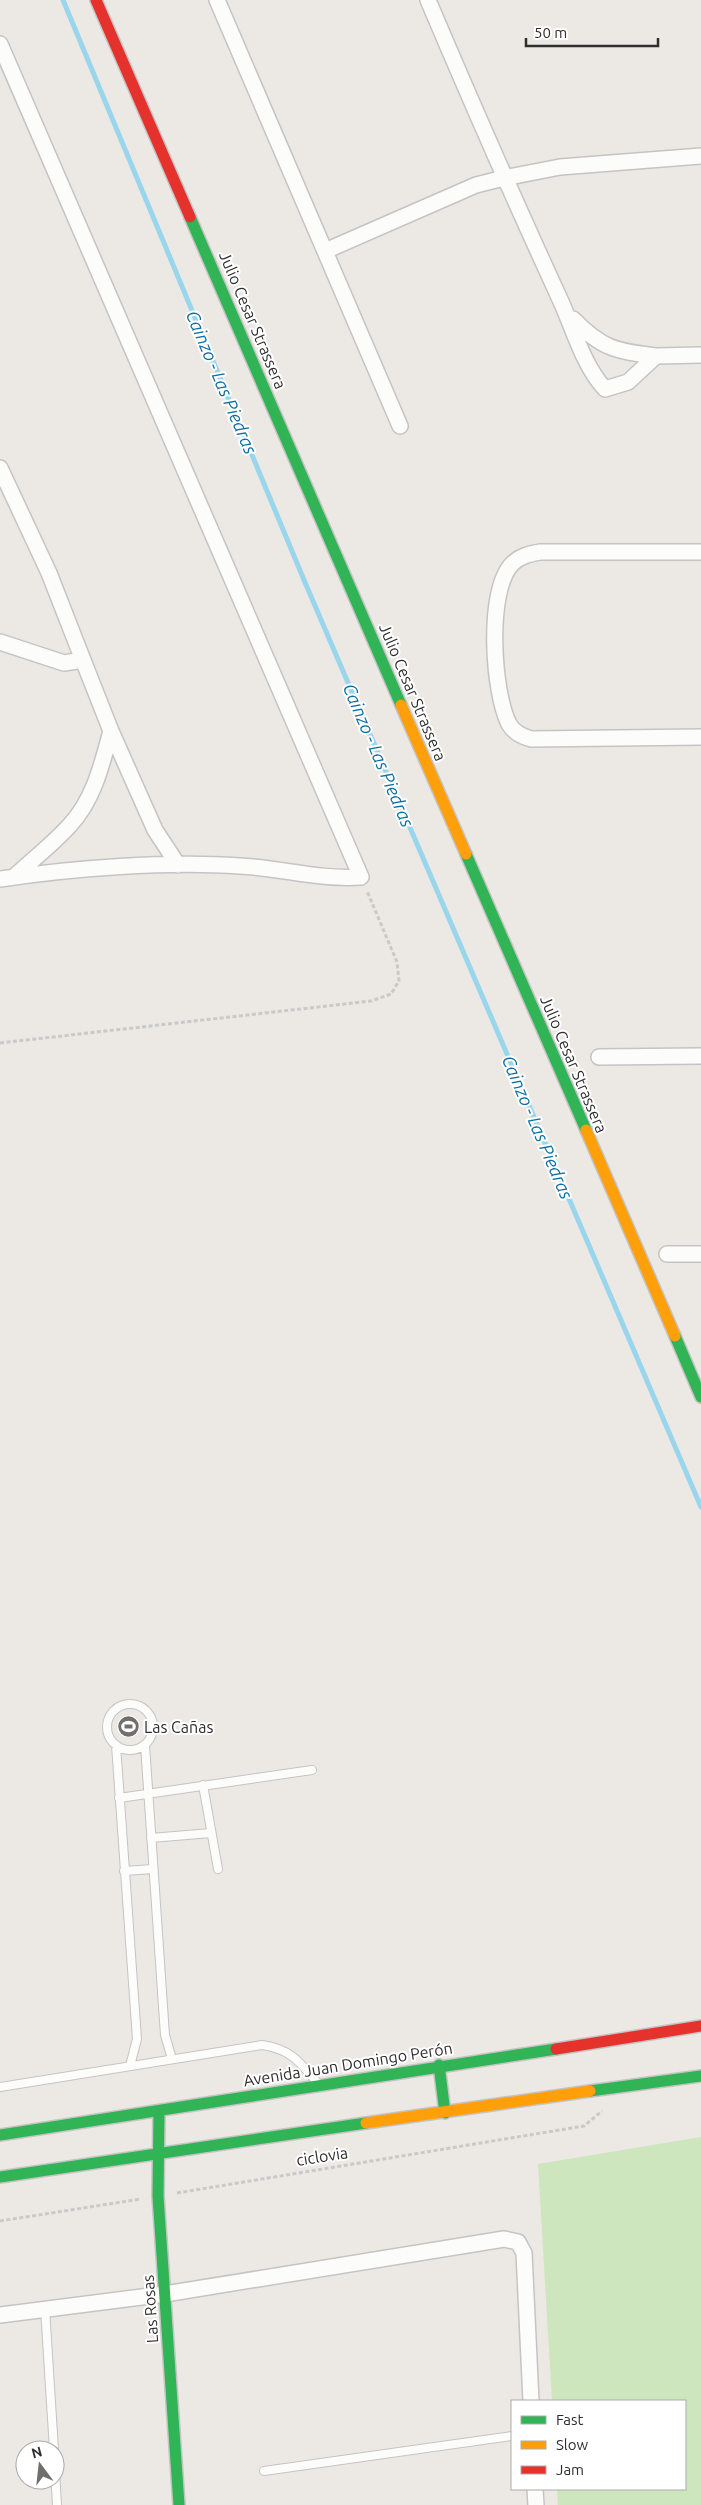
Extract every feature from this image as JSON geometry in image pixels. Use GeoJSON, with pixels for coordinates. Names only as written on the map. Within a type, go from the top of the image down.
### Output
{"type":"FeatureCollection","features":[{"type":"Feature","properties":{"kind":"street","name":"Julio Cesar Strassera"},"geometry":{"type":"LineString","coordinates":[[96,0],[701,1397]]}},
{"type":"Feature","properties":{"kind":"street"},"geometry":{"type":"LineString","coordinates":[[217,0],[400,426]]}},
{"type":"Feature","properties":{"kind":"street"},"geometry":{"type":"LineString","coordinates":[[428,0],[504,178],[594,376],[606,389],[628,382],[656,356]]}},
{"type":"Feature","properties":{"kind":"street"},"geometry":{"type":"LineString","coordinates":[[0,44],[361,877],[336,879],[240,866],[178,865],[7,878]]}},
{"type":"Feature","properties":{"kind":"street"},"geometry":{"type":"LineString","coordinates":[[325,251],[476,185],[560,167],[701,156]]}},
{"type":"Feature","properties":{"kind":"street"},"geometry":{"type":"LineString","coordinates":[[566,312],[601,344],[621,352],[656,356],[701,355]]}},
{"type":"Feature","properties":{"kind":"street"},"geometry":{"type":"LineString","coordinates":[[0,468],[49,573],[111,731],[155,830],[178,865]]}},
{"type":"Feature","properties":{"kind":"street"},"geometry":{"type":"LineString","coordinates":[[701,552],[540,552],[526,555],[512,564],[503,578],[495,634],[495,663],[499,690],[510,725],[518,734],[531,739],[701,738]]}},
{"type":"Feature","properties":{"kind":"street"},"geometry":{"type":"LineString","coordinates":[[0,642],[64,663],[83,660]]}},
{"type":"Feature","properties":{"kind":"street"},"geometry":{"type":"LineString","coordinates":[[7,878],[71,824],[88,798],[99,776],[111,731]]}},
{"type":"Feature","properties":{"kind":"street"},"geometry":{"type":"LineString","coordinates":[[599,1057],[701,1056]]}},
{"type":"Feature","properties":{"kind":"street"},"geometry":{"type":"LineString","coordinates":[[667,1254],[701,1254]]}},
{"type":"Feature","properties":{"kind":"street","name":"Avenida Juan Domingo Perón"},"geometry":{"type":"LineString","coordinates":[[0,2135],[439,2065],[701,2026]]}},
{"type":"Feature","properties":{"kind":"street"},"geometry":{"type":"LineString","coordinates":[[439,2065],[445,2113]]}},
{"type":"Feature","properties":{"kind":"street"},"geometry":{"type":"LineString","coordinates":[[0,2177],[157,2152],[701,2076]]}},
{"type":"Feature","properties":{"kind":"street","name":"Las Rosas"},"geometry":{"type":"LineString","coordinates":[[159,2111],[157,2152],[158,2196],[179,2505]]}},
{"type":"Feature","properties":{"kind":"street"},"geometry":{"type":"LineString","coordinates":[[0,2315],[165,2294],[504,2239],[518,2242],[524,2253],[531,2400]]}},
{"type":"Feature","properties":{"kind":"street"},"geometry":{"type":"LineString","coordinates":[[535,2490],[536,2505]]}},
{"type":"Feature","properties":{"kind":"lane"},"geometry":{"type":"LineString","coordinates":[[130,2066],[137,2039],[116,1746],[108,1734],[108,1719],[118,1707],[133,1704],[146,1710],[153,1724],[152,1732],[145,1745],[165,2034],[172,2059]]}},
{"type":"Feature","properties":{"kind":"lane"},"geometry":{"type":"LineString","coordinates":[[116,1746],[131,1750],[145,1745]]}},
{"type":"Feature","properties":{"kind":"lane"},"geometry":{"type":"LineString","coordinates":[[119,1798],[148,1792],[312,1770]]}},
{"type":"Feature","properties":{"kind":"lane"},"geometry":{"type":"LineString","coordinates":[[203,1785],[218,1869]]}},
{"type":"Feature","properties":{"kind":"lane"},"geometry":{"type":"LineString","coordinates":[[151,1838],[211,1833]]}},
{"type":"Feature","properties":{"kind":"lane"},"geometry":{"type":"LineString","coordinates":[[124,1871],[153,1869]]}},
{"type":"Feature","properties":{"kind":"lane"},"geometry":{"type":"LineString","coordinates":[[0,2087],[262,2045],[280,2048],[298,2060],[319,2085]]}},
{"type":"Feature","properties":{"kind":"lane"},"geometry":{"type":"LineString","coordinates":[[45,2308],[53,2440]]}},
{"type":"Feature","properties":{"kind":"lane"},"geometry":{"type":"LineString","coordinates":[[264,2471],[511,2436]]}},
{"type":"Feature","properties":{"kind":"lane"},"geometry":{"type":"LineString","coordinates":[[56,2490],[57,2505]]}},
{"type":"Feature","properties":{"kind":"path"},"geometry":{"type":"LineString","coordinates":[[0,1043],[371,1001],[391,994],[399,981],[396,962],[361,877]]}},
{"type":"Feature","properties":{"kind":"path","name":"ciclovia"},"geometry":{"type":"LineString","coordinates":[[0,2221],[584,2126],[606,2109]]}},
{"type":"Feature","properties":{"kind":"green space"},"geometry":{"type":"Polygon","coordinates":[[[701,2137],[701,2505],[558,2505],[557,2490],[686,2490],[686,2400],[552,2400],[538,2164],[701,2137]]]}},
{"type":"Feature","properties":{"kind":"waterway","name":"Cainzo - Las Piedras"},"geometry":{"type":"LineString","coordinates":[[63,0],[304,580],[701,1507]]}},
{"type":"Feature","properties":{"kind":"traffic: fast"},"geometry":{"type":"LineString","coordinates":[[190,217],[401,705]]}},
{"type":"Feature","properties":{"kind":"traffic: fast"},"geometry":{"type":"LineString","coordinates":[[466,854],[586,1130]]}},
{"type":"Feature","properties":{"kind":"traffic: fast"},"geometry":{"type":"LineString","coordinates":[[675,1336],[701,1397]]}},
{"type":"Feature","properties":{"kind":"traffic: fast"},"geometry":{"type":"LineString","coordinates":[[0,2135],[556,2049]]}},
{"type":"Feature","properties":{"kind":"traffic: fast"},"geometry":{"type":"LineString","coordinates":[[439,2065],[445,2113]]}},
{"type":"Feature","properties":{"kind":"traffic: fast"},"geometry":{"type":"LineString","coordinates":[[590,2091],[701,2076]]}},
{"type":"Feature","properties":{"kind":"traffic: fast"},"geometry":{"type":"LineString","coordinates":[[159,2111],[158,2196],[179,2505]]}},
{"type":"Feature","properties":{"kind":"traffic: fast"},"geometry":{"type":"LineString","coordinates":[[0,2177],[366,2123]]}},
{"type":"Feature","properties":{"kind":"traffic: slow"},"geometry":{"type":"LineString","coordinates":[[401,705],[466,854]]}},
{"type":"Feature","properties":{"kind":"traffic: slow"},"geometry":{"type":"LineString","coordinates":[[586,1130],[675,1336]]}},
{"type":"Feature","properties":{"kind":"traffic: slow"},"geometry":{"type":"LineString","coordinates":[[366,2123],[590,2091]]}},
{"type":"Feature","properties":{"kind":"traffic: jam"},"geometry":{"type":"LineString","coordinates":[[96,0],[190,217]]}},
{"type":"Feature","properties":{"kind":"traffic: jam"},"geometry":{"type":"LineString","coordinates":[[556,2049],[701,2026]]}},
{"type":"Feature","properties":{"kind":"place","name":"Las Cañas"},"geometry":{"type":"Point","coordinates":[128,1727]}}]}
